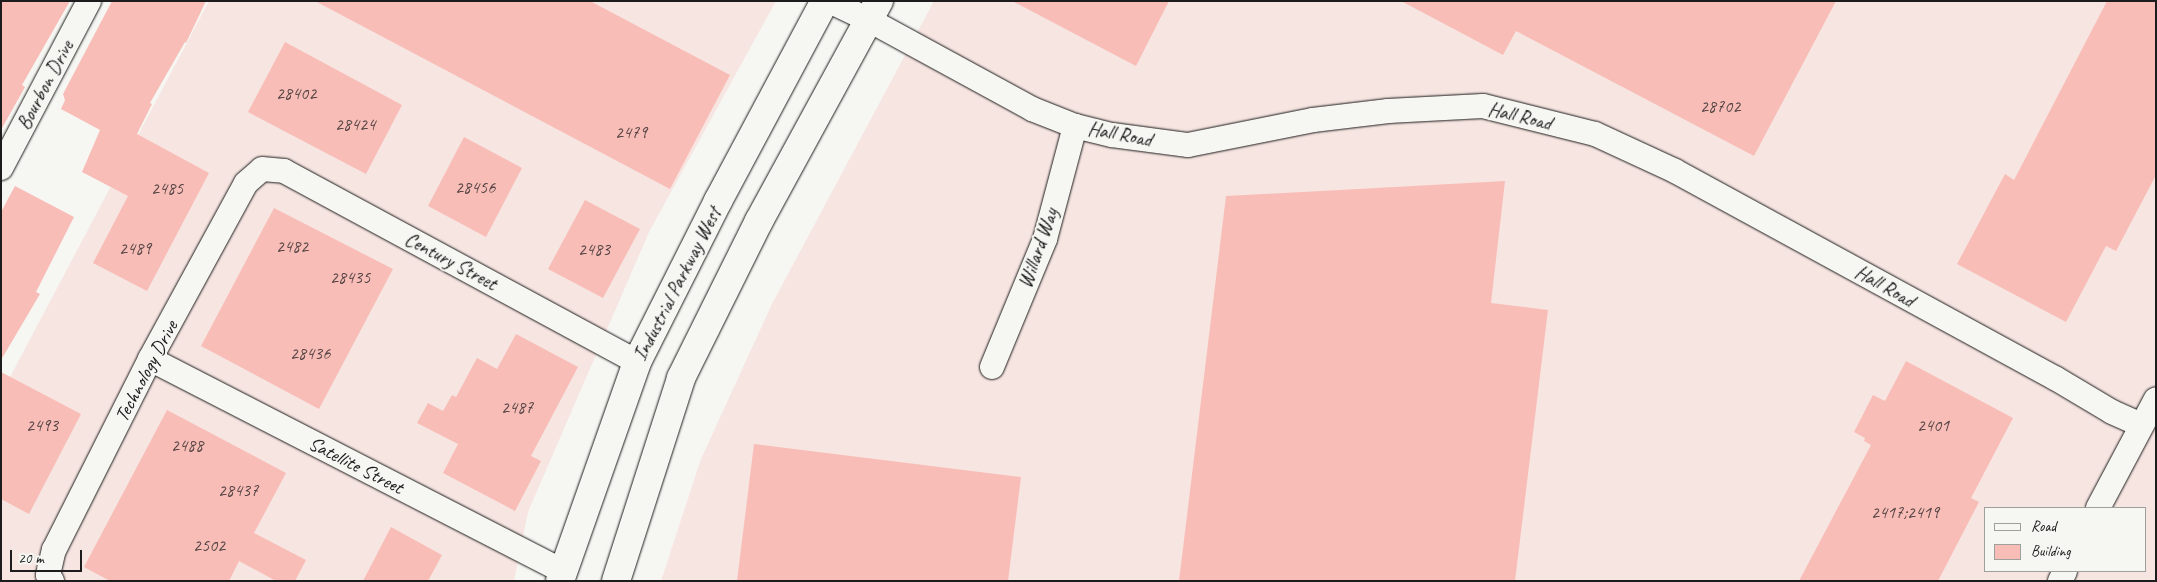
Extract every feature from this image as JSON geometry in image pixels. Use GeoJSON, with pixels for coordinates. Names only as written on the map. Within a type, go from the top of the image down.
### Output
{"type":"FeatureCollection","features":[{"type":"Feature","properties":{"kind":"main road","name":"Industrial Parkway West"},"geometry":{"type":"LineString","coordinates":[[561,576],[637,362],[718,201],[827,1]]}},
{"type":"Feature","properties":{"kind":"main road"},"geometry":{"type":"LineString","coordinates":[[616,581],[681,378],[759,221],[874,10]]}},
{"type":"Feature","properties":{"kind":"street","name":"Bourbon Drive"},"geometry":{"type":"LineString","coordinates":[[1,168],[88,1]]}},
{"type":"Feature","properties":{"kind":"street","name":"Hall Road"},"geometry":{"type":"LineString","coordinates":[[827,1],[874,10],[1032,109],[1075,126],[1112,135],[1188,144],[1313,120],[1388,112],[1483,106],[1595,134],[1675,171],[2056,378],[2112,412],[2141,425]]}},
{"type":"Feature","properties":{"kind":"street","name":"Willard Way"},"geometry":{"type":"LineString","coordinates":[[992,367],[1045,239],[1075,126]]}},
{"type":"Feature","properties":{"kind":"street","name":"Century Street"},"geometry":{"type":"LineString","coordinates":[[262,169],[284,171],[637,362]]}},
{"type":"Feature","properties":{"kind":"street","name":"Technology Drive"},"geometry":{"type":"LineString","coordinates":[[52,581],[48,575],[54,550],[150,359],[246,184],[262,169]]}},
{"type":"Feature","properties":{"kind":"street","name":"Satellite Street"},"geometry":{"type":"LineString","coordinates":[[150,359],[561,576]]}},
{"type":"Feature","properties":{"kind":"street"},"geometry":{"type":"LineString","coordinates":[[2099,507],[2156,399]]}},
{"type":"Feature","properties":{"kind":"shaded area"},"geometry":{"type":"Polygon","coordinates":[[[209,1],[776,1],[649,232],[528,512],[514,581],[1,581],[1,394],[209,1]]]}},
{"type":"Feature","properties":{"kind":"shaded area"},"geometry":{"type":"Polygon","coordinates":[[[934,1],[2156,1],[2156,581],[661,581],[701,459],[772,304],[934,1]]]}},
{"type":"Feature","properties":{"kind":"building"},"geometry":{"type":"Polygon","coordinates":[[[1,1],[70,1],[22,85],[25,87],[1,130],[1,1]]]}},
{"type":"Feature","properties":{"kind":"building"},"geometry":{"type":"Polygon","coordinates":[[[112,1],[206,1],[186,43],[150,103],[152,104],[137,134],[209,173],[147,291],[93,263],[128,196],[82,172],[100,130],[61,109],[65,100],[63,94],[112,1]]]}},
{"type":"Feature","properties":{"kind":"building"},"geometry":{"type":"Polygon","coordinates":[[[315,1],[590,1],[730,75],[670,189],[315,1]]]}},
{"type":"Feature","properties":{"kind":"building"},"geometry":{"type":"Polygon","coordinates":[[[1012,1],[1169,1],[1136,66],[1012,1]]]}},
{"type":"Feature","properties":{"kind":"building"},"geometry":{"type":"Polygon","coordinates":[[[1401,1],[1836,1],[1754,156],[1516,31],[1503,55],[1401,1]]]}},
{"type":"Feature","properties":{"kind":"building"},"geometry":{"type":"Polygon","coordinates":[[[2107,1],[2156,1],[2156,175],[2116,251],[2106,246],[2066,322],[1957,264],[2005,174],[2014,180],[2107,1]]]}},
{"type":"Feature","properties":{"kind":"building"},"geometry":{"type":"Polygon","coordinates":[[[285,42],[402,105],[366,174],[248,112],[285,42]]]}},
{"type":"Feature","properties":{"kind":"building"},"geometry":{"type":"Polygon","coordinates":[[[464,137],[522,168],[486,237],[428,206],[464,137]]]}},
{"type":"Feature","properties":{"kind":"building"},"geometry":{"type":"Polygon","coordinates":[[[1505,181],[1491,303],[1548,310],[1515,581],[1179,581],[1226,196],[1505,181]]]}},
{"type":"Feature","properties":{"kind":"building"},"geometry":{"type":"Polygon","coordinates":[[[15,186],[74,217],[36,292],[40,294],[1,360],[1,212],[15,186]]]}},
{"type":"Feature","properties":{"kind":"building"},"geometry":{"type":"Polygon","coordinates":[[[585,200],[640,229],[603,298],[548,269],[585,200]]]}},
{"type":"Feature","properties":{"kind":"building"},"geometry":{"type":"Polygon","coordinates":[[[274,208],[393,269],[319,409],[201,346],[274,208]]]}},
{"type":"Feature","properties":{"kind":"building"},"geometry":{"type":"Polygon","coordinates":[[[516,334],[578,367],[531,456],[541,461],[515,511],[443,473],[458,444],[417,423],[428,403],[443,411],[452,395],[456,397],[477,358],[497,369],[516,334]]]}},
{"type":"Feature","properties":{"kind":"building"},"geometry":{"type":"Polygon","coordinates":[[[1906,361],[2013,418],[1971,498],[1979,502],[1938,581],[1799,581],[1871,445],[1864,441],[1865,438],[1854,432],[1873,395],[1885,401],[1906,361]]]}},
{"type":"Feature","properties":{"kind":"building"},"geometry":{"type":"Polygon","coordinates":[[[1,372],[81,414],[29,514],[1,499],[1,372]]]}},
{"type":"Feature","properties":{"kind":"building"},"geometry":{"type":"Polygon","coordinates":[[[167,410],[286,473],[254,533],[306,560],[295,581],[276,581],[239,561],[229,581],[110,581],[84,567],[167,410]]]}},
{"type":"Feature","properties":{"kind":"building"},"geometry":{"type":"Polygon","coordinates":[[[754,444],[1021,477],[1008,581],[737,581],[754,444]]]}},
{"type":"Feature","properties":{"kind":"building"},"geometry":{"type":"Polygon","coordinates":[[[391,527],[442,555],[428,581],[363,581],[391,527]]]}}]}
